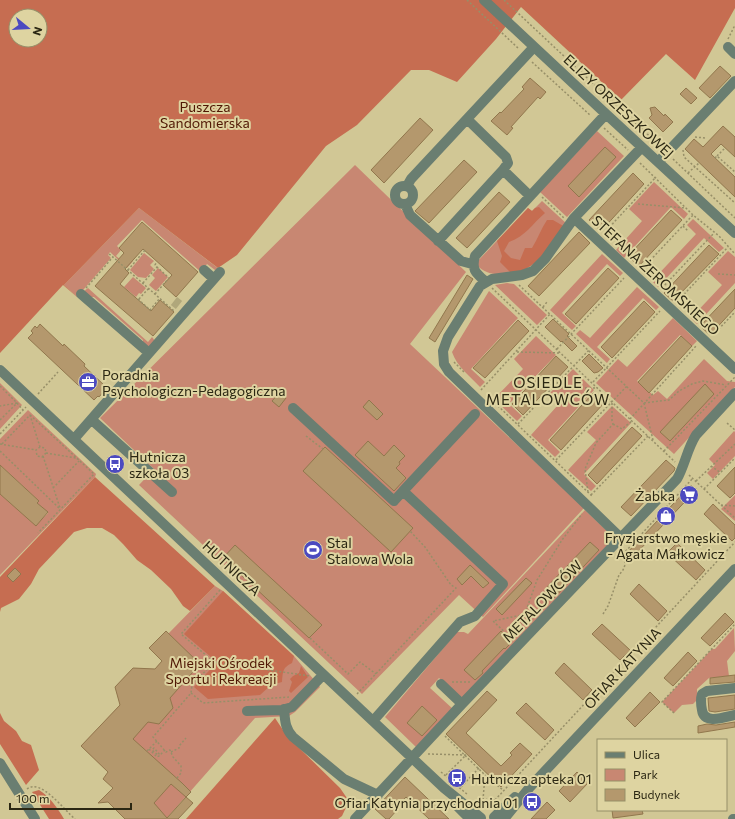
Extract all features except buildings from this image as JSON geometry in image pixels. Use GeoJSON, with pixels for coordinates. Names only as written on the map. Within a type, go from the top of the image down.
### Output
{"type":"FeatureCollection","features":[{"type":"Feature","properties":{"kind":"street","name":"ELIZY ORZESZKOWEJ"},"geometry":{"type":"LineString","coordinates":[[484,0],[735,233]]}},
{"type":"Feature","properties":{"kind":"street"},"geometry":{"type":"LineString","coordinates":[[472,264],[460,262],[410,215],[405,204],[399,203],[395,196],[399,188],[407,186],[411,179],[448,138],[534,46]]}},
{"type":"Feature","properties":{"kind":"street"},"geometry":{"type":"LineString","coordinates":[[658,162],[735,81]]}},
{"type":"Feature","properties":{"kind":"street"},"geometry":{"type":"LineString","coordinates":[[486,282],[475,272],[472,264],[475,256],[606,114]]}},
{"type":"Feature","properties":{"kind":"street"},"geometry":{"type":"LineString","coordinates":[[438,241],[505,166],[506,157],[467,119]]}},
{"type":"Feature","properties":{"kind":"street"},"geometry":{"type":"LineString","coordinates":[[621,538],[591,502],[552,464],[511,432],[449,372],[442,357],[448,337],[480,286],[492,279],[522,275],[533,270],[545,259],[572,221],[642,147]]}},
{"type":"Feature","properties":{"kind":"street"},"geometry":{"type":"LineString","coordinates":[[505,166],[533,193]]}},
{"type":"Feature","properties":{"kind":"street","name":"STEFANA ŻEROMSKIEGO"},"geometry":{"type":"LineString","coordinates":[[572,221],[735,370]]}},
{"type":"Feature","properties":{"kind":"street"},"geometry":{"type":"LineString","coordinates":[[74,439],[149,353],[179,308],[217,275],[204,270]]}},
{"type":"Feature","properties":{"kind":"street"},"geometry":{"type":"LineString","coordinates":[[81,294],[149,353]]}},
{"type":"Feature","properties":{"kind":"street","name":"HUTNICZA"},"geometry":{"type":"LineString","coordinates":[[0,370],[444,788],[481,819]]}},
{"type":"Feature","properties":{"kind":"street","name":"METALOWCÓW"},"geometry":{"type":"LineString","coordinates":[[355,819],[462,704],[677,479],[691,443],[696,435],[735,393]]}},
{"type":"Feature","properties":{"kind":"street"},"geometry":{"type":"LineString","coordinates":[[293,408],[394,501],[475,414]]}},
{"type":"Feature","properties":{"kind":"street"},"geometry":{"type":"LineString","coordinates":[[92,420],[172,492]]}},
{"type":"Feature","properties":{"kind":"street"},"geometry":{"type":"LineString","coordinates":[[373,721],[460,622],[475,616],[503,584],[403,491]]}},
{"type":"Feature","properties":{"kind":"street","name":"OFIAR KATYNIA"},"geometry":{"type":"LineString","coordinates":[[498,818],[530,787],[735,568]]}},
{"type":"Feature","properties":{"kind":"street"},"geometry":{"type":"LineString","coordinates":[[247,711],[288,709],[296,705],[323,675]]}},
{"type":"Feature","properties":{"kind":"street"},"geometry":{"type":"LineString","coordinates":[[441,684],[462,704]]}},
{"type":"Feature","properties":{"kind":"street"},"geometry":{"type":"LineString","coordinates":[[735,688],[707,691],[702,694],[701,702],[702,714],[706,718],[735,715]]}},
{"type":"Feature","properties":{"kind":"street"},"geometry":{"type":"LineString","coordinates":[[284,709],[286,726],[293,737],[344,779],[378,795]]}},
{"type":"Feature","properties":{"kind":"street"},"geometry":{"type":"LineString","coordinates":[[0,763],[35,819]]}},
{"type":"Feature","properties":{"kind":"street","name":"HUTNICZA"},"geometry":{"type":"LineString","coordinates":[[444,788],[460,810],[470,819]]}},
{"type":"Feature","properties":{"kind":"street"},"geometry":{"type":"LineString","coordinates":[[481,819],[485,817],[498,818]]}},
{"type":"Feature","properties":{"kind":"path"},"geometry":{"type":"LineString","coordinates":[[504,0],[735,218]]}},
{"type":"Feature","properties":{"kind":"path"},"geometry":{"type":"LineString","coordinates":[[731,50],[728,38],[735,25]]}},
{"type":"Feature","properties":{"kind":"path"},"geometry":{"type":"LineString","coordinates":[[692,140],[695,136],[706,138]]}},
{"type":"Feature","properties":{"kind":"path"},"geometry":{"type":"LineString","coordinates":[[686,147],[683,150],[684,157],[735,203]]}},
{"type":"Feature","properties":{"kind":"path"},"geometry":{"type":"LineString","coordinates":[[715,158],[725,148]]}},
{"type":"Feature","properties":{"kind":"path"},"geometry":{"type":"LineString","coordinates":[[717,156],[735,172]]}},
{"type":"Feature","properties":{"kind":"path"},"geometry":{"type":"LineString","coordinates":[[688,173],[699,163]]}},
{"type":"Feature","properties":{"kind":"path"},"geometry":{"type":"LineString","coordinates":[[600,238],[656,177]]}},
{"type":"Feature","properties":{"kind":"path"},"geometry":{"type":"LineString","coordinates":[[533,193],[572,221]]}},
{"type":"Feature","properties":{"kind":"path"},"geometry":{"type":"LineString","coordinates":[[638,204],[686,208]]}},
{"type":"Feature","properties":{"kind":"path"},"geometry":{"type":"LineString","coordinates":[[638,273],[693,215]]}},
{"type":"Feature","properties":{"kind":"path"},"geometry":{"type":"LineString","coordinates":[[683,226],[688,231]]}},
{"type":"Feature","properties":{"kind":"path"},"geometry":{"type":"LineString","coordinates":[[658,292],[714,233]]}},
{"type":"Feature","properties":{"kind":"path"},"geometry":{"type":"LineString","coordinates":[[673,306],[728,247]]}},
{"type":"Feature","properties":{"kind":"path"},"geometry":{"type":"LineString","coordinates":[[128,270],[145,250]]}},
{"type":"Feature","properties":{"kind":"path"},"geometry":{"type":"LineString","coordinates":[[109,254],[160,298],[179,308]]}},
{"type":"Feature","properties":{"kind":"path"},"geometry":{"type":"LineString","coordinates":[[81,294],[113,257]]}},
{"type":"Feature","properties":{"kind":"path"},"geometry":{"type":"LineString","coordinates":[[155,294],[169,278],[155,265],[156,263]]}},
{"type":"Feature","properties":{"kind":"path"},"geometry":{"type":"LineString","coordinates":[[143,283],[157,267]]}},
{"type":"Feature","properties":{"kind":"path"},"geometry":{"type":"LineString","coordinates":[[718,274],[735,274]]}},
{"type":"Feature","properties":{"kind":"path"},"geometry":{"type":"LineString","coordinates":[[557,349],[627,275]]}},
{"type":"Feature","properties":{"kind":"path"},"geometry":{"type":"LineString","coordinates":[[510,276],[644,403],[653,441]]}},
{"type":"Feature","properties":{"kind":"path"},"geometry":{"type":"LineString","coordinates":[[486,282],[735,518]]}},
{"type":"Feature","properties":{"kind":"path"},"geometry":{"type":"LineString","coordinates":[[149,288],[138,299],[150,310],[160,298]]}},
{"type":"Feature","properties":{"kind":"path"},"geometry":{"type":"LineString","coordinates":[[543,307],[547,302]]}},
{"type":"Feature","properties":{"kind":"path"},"geometry":{"type":"LineString","coordinates":[[592,383],[663,308]]}},
{"type":"Feature","properties":{"kind":"path"},"geometry":{"type":"LineString","coordinates":[[710,339],[735,312]]}},
{"type":"Feature","properties":{"kind":"path"},"geometry":{"type":"LineString","coordinates":[[484,392],[481,390],[550,314]]}},
{"type":"Feature","properties":{"kind":"path"},"geometry":{"type":"LineString","coordinates":[[613,424],[622,429],[631,420],[644,403],[696,348],[698,344],[697,340]]}},
{"type":"Feature","properties":{"kind":"path"},"geometry":{"type":"LineString","coordinates":[[511,432],[588,350]]}},
{"type":"Feature","properties":{"kind":"path"},"geometry":{"type":"LineString","coordinates":[[516,352],[561,353]]}},
{"type":"Feature","properties":{"kind":"path"},"geometry":{"type":"LineString","coordinates":[[452,359],[465,373]]}},
{"type":"Feature","properties":{"kind":"path"},"geometry":{"type":"LineString","coordinates":[[38,394],[58,372]]}},
{"type":"Feature","properties":{"kind":"path"},"geometry":{"type":"LineString","coordinates":[[664,451],[735,378]]}},
{"type":"Feature","properties":{"kind":"path"},"geometry":{"type":"LineString","coordinates":[[644,403],[670,400],[679,391],[692,384],[703,381],[727,385]]}},
{"type":"Feature","properties":{"kind":"path"},"geometry":{"type":"LineString","coordinates":[[0,386],[23,410]]}},
{"type":"Feature","properties":{"kind":"path"},"geometry":{"type":"LineString","coordinates":[[552,464],[626,386]]}},
{"type":"Feature","properties":{"kind":"path"},"geometry":{"type":"LineString","coordinates":[[552,388],[598,388]]}},
{"type":"Feature","properties":{"kind":"path"},"geometry":{"type":"LineString","coordinates":[[612,401],[613,424]]}},
{"type":"Feature","properties":{"kind":"path"},"geometry":{"type":"LineString","coordinates":[[0,406],[16,403]]}},
{"type":"Feature","properties":{"kind":"path"},"geometry":{"type":"LineString","coordinates":[[0,420],[16,403]]}},
{"type":"Feature","properties":{"kind":"path"},"geometry":{"type":"LineString","coordinates":[[495,403],[518,424],[552,464],[591,495]]}},
{"type":"Feature","properties":{"kind":"path"},"geometry":{"type":"LineString","coordinates":[[0,434],[28,405]]}},
{"type":"Feature","properties":{"kind":"path"},"geometry":{"type":"LineString","coordinates":[[1,444],[30,415]]}},
{"type":"Feature","properties":{"kind":"path"},"geometry":{"type":"LineString","coordinates":[[30,415],[40,447]]}},
{"type":"Feature","properties":{"kind":"path"},"geometry":{"type":"LineString","coordinates":[[30,415],[94,474],[38,533]]}},
{"type":"Feature","properties":{"kind":"path"},"geometry":{"type":"LineString","coordinates":[[727,423],[735,430]]}},
{"type":"Feature","properties":{"kind":"path"},"geometry":{"type":"LineString","coordinates":[[588,492],[585,472],[586,466],[596,443],[613,424]]}},
{"type":"Feature","properties":{"kind":"path"},"geometry":{"type":"LineString","coordinates":[[306,436],[323,449]]}},
{"type":"Feature","properties":{"kind":"path"},"geometry":{"type":"LineString","coordinates":[[517,636],[537,580],[562,540],[591,502],[591,495],[648,436]]}},
{"type":"Feature","properties":{"kind":"path"},"geometry":{"type":"LineString","coordinates":[[1,444],[36,450],[40,447]]}},
{"type":"Feature","properties":{"kind":"path"},"geometry":{"type":"LineString","coordinates":[[696,481],[735,444]]}},
{"type":"Feature","properties":{"kind":"path"},"geometry":{"type":"LineString","coordinates":[[40,447],[45,448],[46,452],[76,458]]}},
{"type":"Feature","properties":{"kind":"path"},"geometry":{"type":"LineString","coordinates":[[36,450],[37,456],[43,456]]}},
{"type":"Feature","properties":{"kind":"path"},"geometry":{"type":"LineString","coordinates":[[0,451],[60,509]]}},
{"type":"Feature","properties":{"kind":"path"},"geometry":{"type":"LineString","coordinates":[[43,456],[46,452]]}},
{"type":"Feature","properties":{"kind":"path"},"geometry":{"type":"LineString","coordinates":[[43,456],[60,509]]}},
{"type":"Feature","properties":{"kind":"path"},"geometry":{"type":"LineString","coordinates":[[704,489],[735,458]]}},
{"type":"Feature","properties":{"kind":"path"},"geometry":{"type":"LineString","coordinates":[[54,488],[79,461]]}},
{"type":"Feature","properties":{"kind":"path"},"geometry":{"type":"LineString","coordinates":[[711,466],[720,473]]}},
{"type":"Feature","properties":{"kind":"path"},"geometry":{"type":"LineString","coordinates":[[603,614],[608,606],[619,576],[625,565],[625,552],[693,478]]}},
{"type":"Feature","properties":{"kind":"path"},"geometry":{"type":"LineString","coordinates":[[721,505],[735,506]]}},
{"type":"Feature","properties":{"kind":"path"},"geometry":{"type":"LineString","coordinates":[[357,694],[456,588],[451,585],[425,547],[410,531]]}},
{"type":"Feature","properties":{"kind":"path"},"geometry":{"type":"LineString","coordinates":[[495,800],[735,542]]}},
{"type":"Feature","properties":{"kind":"path"},"geometry":{"type":"LineString","coordinates":[[224,586],[181,634],[214,662],[312,676],[307,682]]}},
{"type":"Feature","properties":{"kind":"path"},"geometry":{"type":"LineString","coordinates":[[515,642],[493,621],[523,616],[539,611]]}},
{"type":"Feature","properties":{"kind":"path"},"geometry":{"type":"LineString","coordinates":[[674,713],[662,702],[735,624]]}},
{"type":"Feature","properties":{"kind":"path"},"geometry":{"type":"LineString","coordinates":[[310,638],[348,674],[360,662],[376,674]]}},
{"type":"Feature","properties":{"kind":"path"},"geometry":{"type":"LineString","coordinates":[[165,750],[153,737],[191,693],[192,685],[214,662]]}},
{"type":"Feature","properties":{"kind":"path"},"geometry":{"type":"LineString","coordinates":[[441,684],[451,682],[473,683]]}},
{"type":"Feature","properties":{"kind":"path"},"geometry":{"type":"LineString","coordinates":[[191,693],[203,703],[292,697]]}},
{"type":"Feature","properties":{"kind":"path"},"geometry":{"type":"LineString","coordinates":[[444,734],[485,775],[504,790]]}},
{"type":"Feature","properties":{"kind":"path"},"geometry":{"type":"LineString","coordinates":[[149,749],[158,757],[159,756],[152,750],[154,748],[160,754],[165,750],[166,752],[170,750],[171,752],[179,748],[186,738]]}},
{"type":"Feature","properties":{"kind":"path"},"geometry":{"type":"LineString","coordinates":[[147,752],[157,741]]}},
{"type":"Feature","properties":{"kind":"path"},"geometry":{"type":"LineString","coordinates":[[171,752],[173,757],[182,766],[181,773],[177,778]]}},
{"type":"Feature","properties":{"kind":"path"},"geometry":{"type":"LineString","coordinates":[[426,754],[466,755]]}},
{"type":"Feature","properties":{"kind":"path"},"geometry":{"type":"LineString","coordinates":[[446,775],[466,755]]}},
{"type":"Feature","properties":{"kind":"path"},"geometry":{"type":"LineString","coordinates":[[461,788],[479,768]]}},
{"type":"Feature","properties":{"kind":"path"},"geometry":{"type":"LineString","coordinates":[[483,800],[485,775]]}},
{"type":"Feature","properties":{"kind":"path"},"geometry":{"type":"LineString","coordinates":[[24,791],[30,787],[37,786],[47,792],[75,819]]}},
{"type":"Feature","properties":{"kind":"green space","name":"Puszcza Sandomierska"},"geometry":{"type":"Polygon","coordinates":[[[0,0],[735,0],[735,8],[695,80],[666,54],[621,100],[521,7],[496,39],[457,82],[429,70],[411,70],[357,125],[326,146],[237,255],[218,268],[139,208],[64,285],[77,297],[63,285],[0,353],[0,0]]]}},
{"type":"Feature","properties":{"kind":"green space"},"geometry":{"type":"Polygon","coordinates":[[[597,131],[624,156],[567,217],[540,192],[597,131]]]}},
{"type":"Feature","properties":{"kind":"green space"},"geometry":{"type":"Polygon","coordinates":[[[355,165],[466,272],[410,344],[584,508],[483,617],[459,595],[362,694],[139,485],[154,469],[100,418],[355,165]]]}},
{"type":"Feature","properties":{"kind":"green space"},"geometry":{"type":"Polygon","coordinates":[[[654,182],[688,214],[684,219],[671,207],[624,258],[616,250],[642,221],[629,209],[654,182]]]}},
{"type":"Feature","properties":{"kind":"green space"},"geometry":{"type":"Polygon","coordinates":[[[542,201],[567,224],[518,273],[490,273],[475,264],[528,208],[532,211],[542,201]]]}},
{"type":"Feature","properties":{"kind":"green space"},"geometry":{"type":"Polygon","coordinates":[[[539,207],[545,213],[524,233],[509,242],[504,251],[511,258],[520,260],[525,248],[532,248],[547,220],[553,220],[565,227],[549,249],[536,262],[528,268],[511,273],[500,262],[502,256],[497,241],[528,208],[532,211],[539,207]]]}},
{"type":"Feature","properties":{"kind":"green space"},"geometry":{"type":"Polygon","coordinates":[[[139,208],[219,269],[215,270],[207,264],[201,272],[142,220],[117,246],[121,250],[116,256],[127,265],[132,260],[133,261],[127,268],[110,252],[108,255],[111,258],[77,297],[64,285],[139,208]]]}},
{"type":"Feature","properties":{"kind":"green space"},"geometry":{"type":"Polygon","coordinates":[[[693,219],[724,248],[719,252],[704,238],[658,287],[652,281],[696,234],[687,225],[693,219]]]}},
{"type":"Feature","properties":{"kind":"green space"},"geometry":{"type":"Polygon","coordinates":[[[728,251],[735,257],[735,283],[697,324],[691,318],[722,285],[708,272],[728,251]]]}},
{"type":"Feature","properties":{"kind":"green space"},"geometry":{"type":"Polygon","coordinates":[[[144,253],[154,261],[150,265],[154,269],[146,278],[138,277],[130,270],[144,253]]]}},
{"type":"Feature","properties":{"kind":"green space"},"geometry":{"type":"Polygon","coordinates":[[[602,254],[623,273],[620,276],[607,264],[562,313],[576,326],[572,330],[550,310],[602,254]]]}},
{"type":"Feature","properties":{"kind":"green space"},"geometry":{"type":"Polygon","coordinates":[[[158,268],[168,277],[156,291],[149,285],[155,278],[152,275],[158,268]]]}},
{"type":"Feature","properties":{"kind":"green space"},"geometry":{"type":"Polygon","coordinates":[[[133,277],[146,288],[136,297],[124,287],[133,277]]]}},
{"type":"Feature","properties":{"kind":"green space"},"geometry":{"type":"Polygon","coordinates":[[[507,283],[514,284],[547,315],[537,325],[495,285],[507,283]]]}},
{"type":"Feature","properties":{"kind":"green space"},"geometry":{"type":"Polygon","coordinates":[[[637,287],[659,307],[656,310],[643,298],[597,347],[610,359],[607,363],[576,334],[580,330],[590,338],[637,287]]]}},
{"type":"Feature","properties":{"kind":"green space"},"geometry":{"type":"Polygon","coordinates":[[[88,288],[148,342],[152,337],[155,341],[149,347],[143,344],[143,340],[94,297],[89,297],[83,292],[88,288]]]}},
{"type":"Feature","properties":{"kind":"green space"},"geometry":{"type":"Polygon","coordinates":[[[489,291],[518,318],[471,369],[485,382],[480,387],[460,367],[452,352],[489,291]]]}},
{"type":"Feature","properties":{"kind":"green space"},"geometry":{"type":"Polygon","coordinates":[[[673,318],[697,341],[692,346],[680,335],[637,381],[653,395],[658,391],[667,399],[704,359],[727,381],[735,382],[735,387],[674,454],[596,383],[618,359],[627,367],[673,318]]]}},
{"type":"Feature","properties":{"kind":"green space"},"geometry":{"type":"Polygon","coordinates":[[[536,336],[556,355],[509,404],[522,416],[517,421],[494,399],[523,369],[514,359],[536,336]]]}},
{"type":"Feature","properties":{"kind":"green space"},"geometry":{"type":"Polygon","coordinates":[[[573,369],[594,390],[548,440],[560,452],[555,457],[531,435],[558,405],[548,395],[573,369]]]}},
{"type":"Feature","properties":{"kind":"green space"},"geometry":{"type":"Polygon","coordinates":[[[0,383],[22,405],[0,429],[0,383]]]}},
{"type":"Feature","properties":{"kind":"green space"},"geometry":{"type":"Polygon","coordinates":[[[612,406],[631,423],[584,474],[596,486],[591,491],[568,470],[596,440],[587,432],[612,406]]]}},
{"type":"Feature","properties":{"kind":"green space"},"geometry":{"type":"Polygon","coordinates":[[[28,410],[96,474],[95,477],[0,575],[0,494],[36,525],[48,513],[37,503],[39,501],[0,465],[0,439],[28,410]]]}},
{"type":"Feature","properties":{"kind":"green space"},"geometry":{"type":"Polygon","coordinates":[[[734,431],[735,456],[713,479],[707,473],[715,465],[709,459],[734,431]]]}},
{"type":"Feature","properties":{"kind":"green space"},"geometry":{"type":"Polygon","coordinates":[[[95,477],[215,586],[190,611],[183,606],[171,589],[151,570],[137,560],[114,535],[102,528],[87,528],[74,532],[39,569],[31,584],[19,599],[1,608],[0,612],[0,577],[95,477]]]}},
{"type":"Feature","properties":{"kind":"green space"},"geometry":{"type":"Polygon","coordinates":[[[735,495],[735,521],[721,509],[735,495]]]}},
{"type":"Feature","properties":{"kind":"green space"},"geometry":{"type":"Polygon","coordinates":[[[585,510],[609,533],[608,535],[610,539],[607,546],[462,699],[439,678],[430,688],[453,709],[416,747],[385,717],[457,632],[464,632],[468,634],[585,510]]]}},
{"type":"Feature","properties":{"kind":"green space","name":"Miejski Ośrodek Sportu i Rekreacji"},"geometry":{"type":"Polygon","coordinates":[[[215,586],[223,591],[294,656],[320,687],[289,716],[255,718],[166,819],[108,772],[81,746],[120,705],[115,687],[133,668],[155,669],[162,661],[153,652],[169,633],[215,586]]]}},
{"type":"Feature","properties":{"kind":"green space"},"geometry":{"type":"Polygon","coordinates":[[[223,591],[294,656],[292,663],[286,667],[284,671],[282,682],[271,685],[260,695],[208,699],[194,687],[218,661],[211,657],[184,634],[223,591]]]}},
{"type":"Feature","properties":{"kind":"green space"},"geometry":{"type":"Polygon","coordinates":[[[734,628],[735,651],[727,661],[729,676],[709,678],[697,689],[697,700],[693,704],[682,705],[674,713],[662,702],[734,628]]]}},
{"type":"Feature","properties":{"kind":"green space"},"geometry":{"type":"Polygon","coordinates":[[[301,666],[308,677],[291,693],[289,691],[292,682],[290,679],[299,673],[301,666]]]}},
{"type":"Feature","properties":{"kind":"green space"},"geometry":{"type":"Polygon","coordinates":[[[0,713],[4,721],[16,731],[22,741],[31,745],[39,770],[26,785],[0,744],[0,713]]]}},
{"type":"Feature","properties":{"kind":"green space"},"geometry":{"type":"Polygon","coordinates":[[[275,718],[287,736],[340,788],[349,801],[342,816],[338,819],[186,819],[275,718]]]}},
{"type":"Feature","properties":{"kind":"green space"},"geometry":{"type":"Polygon","coordinates":[[[39,790],[47,796],[59,810],[64,819],[49,819],[32,792],[39,790]]]}},
{"type":"Feature","properties":{"kind":"tunnel"},"geometry":{"type":"LineString","coordinates":[[174,301],[179,305]]}},
{"type":"Feature","properties":{"kind":"place","name":"Poradnia Psychologiczn-Pedagogiczna"},"geometry":{"type":"Point","coordinates":[88,382]}},
{"type":"Feature","properties":{"kind":"place","name":"Hutnicza szkoła 03"},"geometry":{"type":"Point","coordinates":[115,464]}},
{"type":"Feature","properties":{"kind":"place","name":"Żabka"},"geometry":{"type":"Point","coordinates":[689,495]}},
{"type":"Feature","properties":{"kind":"place","name":"Fryzjerstwo męskie - Agata Małkowicz"},"geometry":{"type":"Point","coordinates":[666,516]}},
{"type":"Feature","properties":{"kind":"place","name":"Stal Stalowa Wola"},"geometry":{"type":"Point","coordinates":[313,550]}},
{"type":"Feature","properties":{"kind":"place","name":"Hutnicza apteka 01"},"geometry":{"type":"Point","coordinates":[457,778]}},
{"type":"Feature","properties":{"kind":"place","name":"Ofiar Katynia przychodnia 01"},"geometry":{"type":"Point","coordinates":[532,802]}},
{"type":"Feature","properties":{"kind":"district","name":"OSIEDLE METALOWCÓW"},"geometry":{"type":"Point","coordinates":[548,390]}}]}
